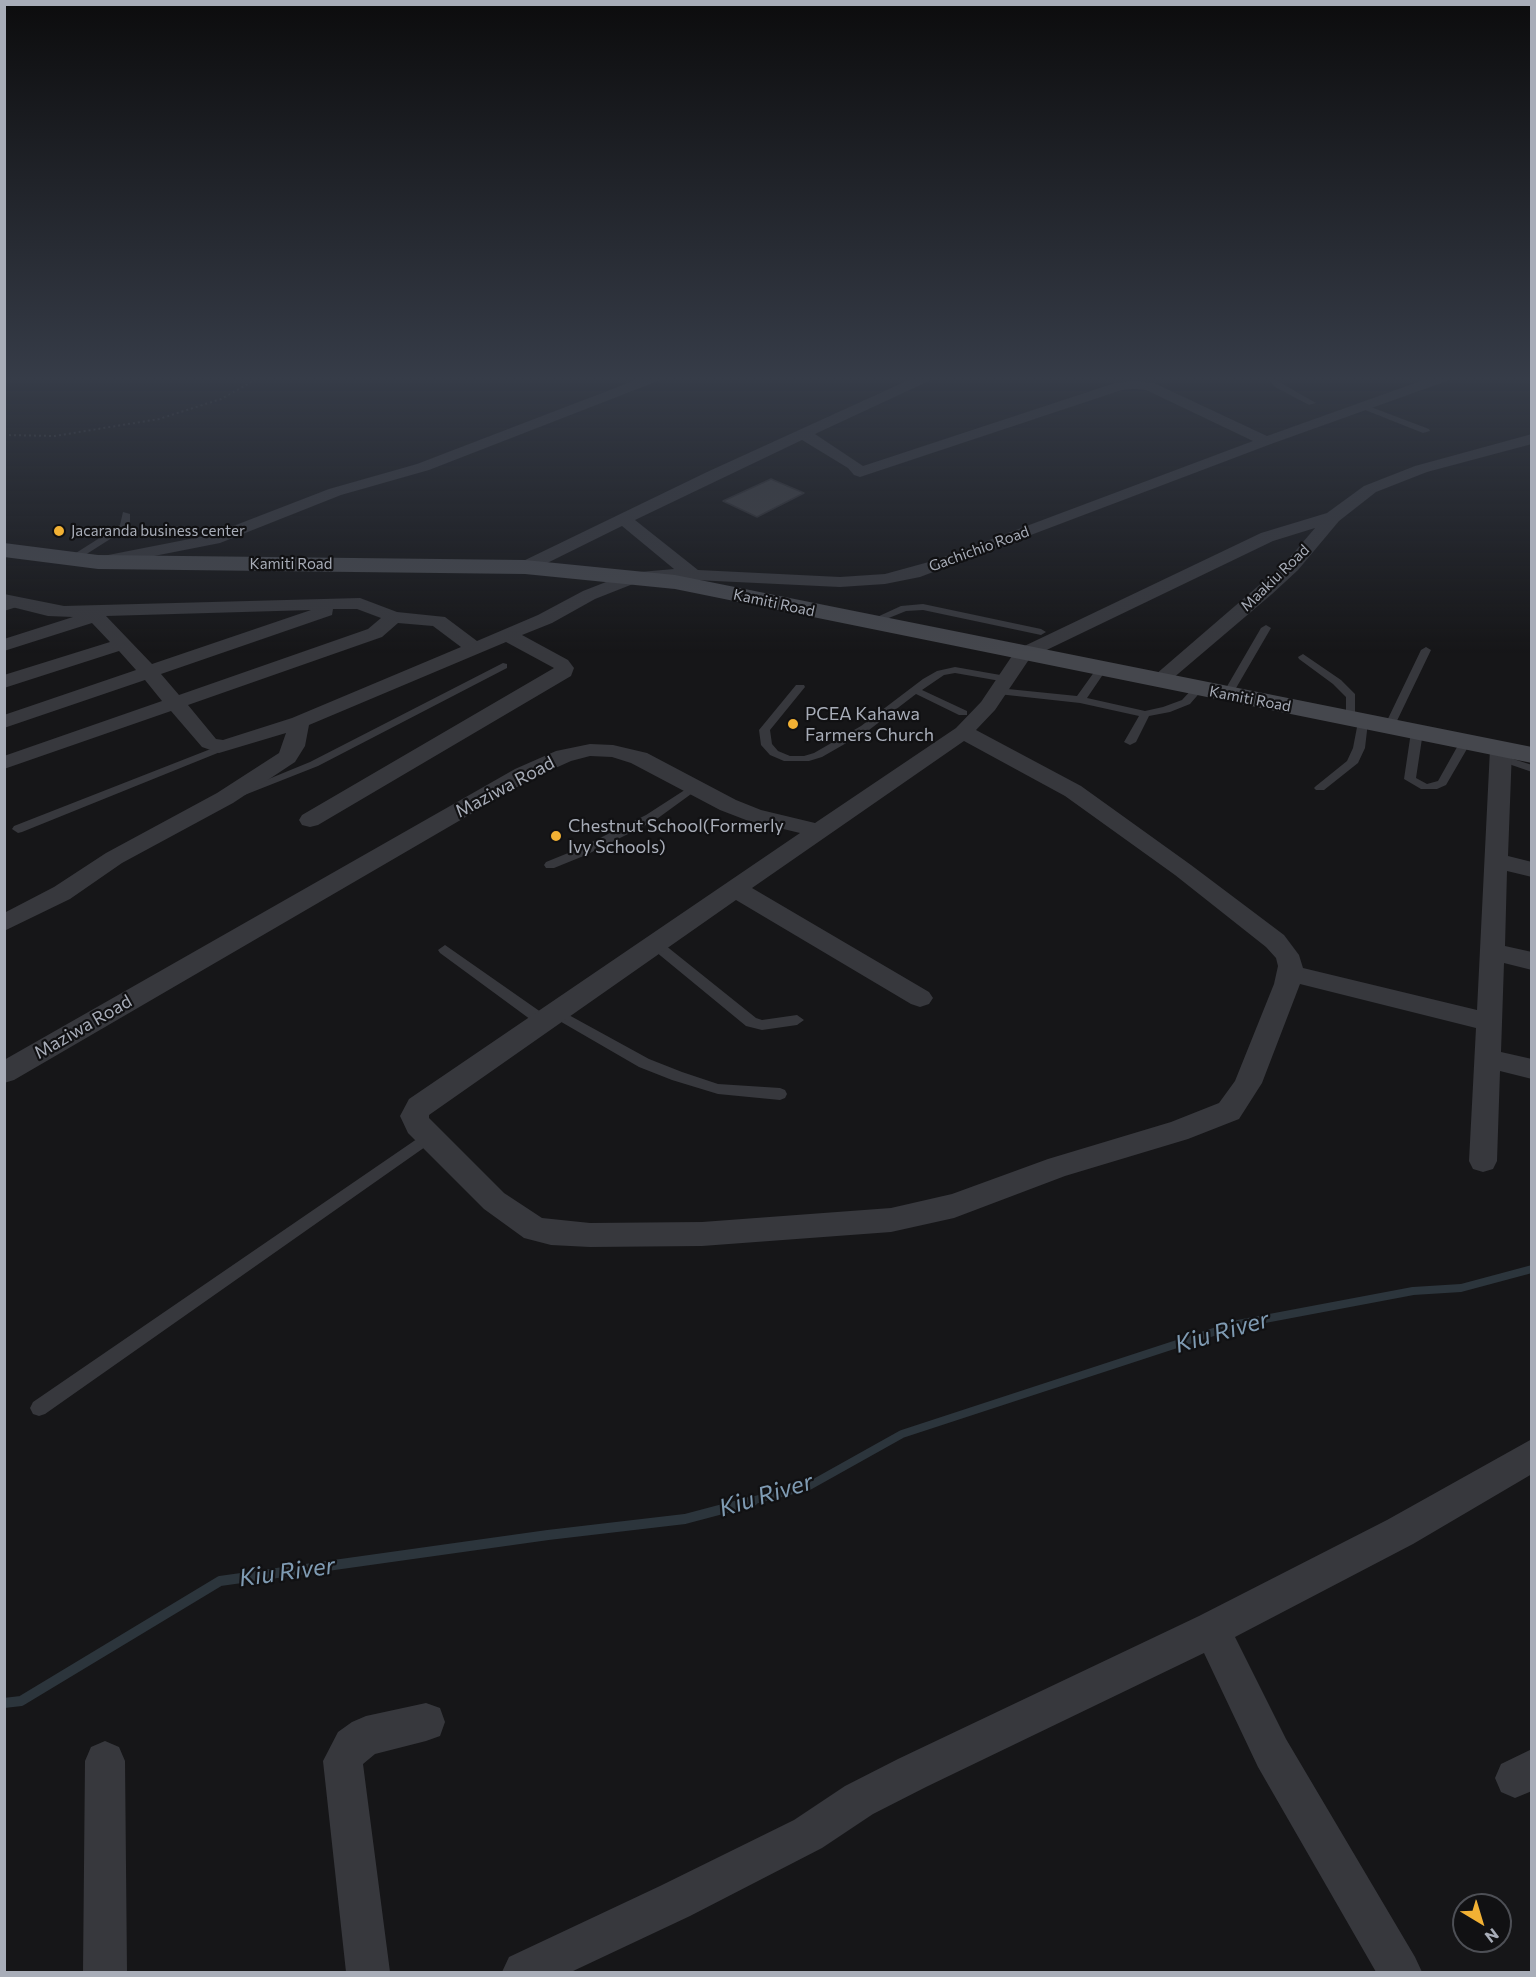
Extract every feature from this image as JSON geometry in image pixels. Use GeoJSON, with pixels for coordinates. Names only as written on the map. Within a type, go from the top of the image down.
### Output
{"type":"FeatureCollection","features":[{"type":"Feature","properties":{"kind":"main road","name":"Kamiti Road"},"geometry":{"type":"LineString","coordinates":[[4,550],[98,562],[525,567],[635,577],[686,584],[869,623],[1417,732],[1465,742],[1501,754],[1532,755]]}},
{"type":"Feature","properties":{"kind":"street"},"geometry":{"type":"LineString","coordinates":[[98,562],[214,538],[335,492],[411,470]]}},
{"type":"Feature","properties":{"kind":"street"},"geometry":{"type":"LineString","coordinates":[[525,567],[724,470]]}},
{"type":"Feature","properties":{"kind":"street","name":"Gachichio Road"},"geometry":{"type":"LineString","coordinates":[[226,746],[299,722],[559,612],[589,595],[635,577],[693,575],[840,582],[885,579],[942,564],[1189,470]]}},
{"type":"Feature","properties":{"kind":"street","name":"Maakiu Road"},"geometry":{"type":"LineString","coordinates":[[1158,681],[1292,566],[1333,518],[1370,489],[1393,479],[1423,470]]}},
{"type":"Feature","properties":{"kind":"street"},"geometry":{"type":"LineString","coordinates":[[963,723],[1017,759],[1073,791],[1183,870],[1275,941],[1287,955],[1291,966],[1289,973],[1248,1083],[1229,1111],[1178,1131],[1058,1167],[954,1206],[891,1220],[702,1234],[551,1233],[522,1222],[494,1201],[418,1125],[414,1116],[419,1107],[819,831],[963,723],[988,706],[1023,654],[1267,537],[1333,518]]}},
{"type":"Feature","properties":{"kind":"street"},"geometry":{"type":"LineString","coordinates":[[623,519],[693,575]]}},
{"type":"Feature","properties":{"kind":"street"},"geometry":{"type":"LineString","coordinates":[[10,603],[48,610],[93,614],[348,603],[366,606],[394,617],[428,618],[438,621],[475,648]]}},
{"type":"Feature","properties":{"kind":"street"},"geometry":{"type":"LineString","coordinates":[[4,722],[348,603]]}},
{"type":"Feature","properties":{"kind":"street"},"geometry":{"type":"LineString","coordinates":[[93,614],[149,672],[209,743],[219,747],[226,746]]}},
{"type":"Feature","properties":{"kind":"street"},"geometry":{"type":"LineString","coordinates":[[4,645],[93,614]]}},
{"type":"Feature","properties":{"kind":"street"},"geometry":{"type":"LineString","coordinates":[[4,764],[375,633],[394,617]]}},
{"type":"Feature","properties":{"kind":"street"},"geometry":{"type":"LineString","coordinates":[[310,820],[564,672],[561,664],[506,634]]}},
{"type":"Feature","properties":{"kind":"street"},"geometry":{"type":"LineString","coordinates":[[4,682],[122,644]]}},
{"type":"Feature","properties":{"kind":"street"},"geometry":{"type":"LineString","coordinates":[[4,923],[62,893],[114,858],[225,798],[287,757],[296,740],[299,722]]}},
{"type":"Feature","properties":{"kind":"street","name":"Maziwa Road"},"geometry":{"type":"LineString","coordinates":[[4,1072],[523,774],[564,756],[590,750],[613,751],[639,758],[754,815],[819,831]]}},
{"type":"Feature","properties":{"kind":"street"},"geometry":{"type":"LineString","coordinates":[[1483,1161],[1501,754]]}},
{"type":"Feature","properties":{"kind":"street"},"geometry":{"type":"LineString","coordinates":[[1497,861],[1532,870]]}},
{"type":"Feature","properties":{"kind":"street"},"geometry":{"type":"LineString","coordinates":[[735,889],[920,998]]}},
{"type":"Feature","properties":{"kind":"street"},"geometry":{"type":"LineString","coordinates":[[1492,951],[1532,961]]}},
{"type":"Feature","properties":{"kind":"street"},"geometry":{"type":"LineString","coordinates":[[1289,973],[1488,1022]]}},
{"type":"Feature","properties":{"kind":"street"},"geometry":{"type":"LineString","coordinates":[[1486,1058],[1532,1069]]}},
{"type":"Feature","properties":{"kind":"street"},"geometry":{"type":"LineString","coordinates":[[524,1972],[675,1901],[808,1834],[858,1800],[912,1773],[1212,1629],[1400,1532],[1532,1455]]}},
{"type":"Feature","properties":{"kind":"street"},"geometry":{"type":"LineString","coordinates":[[1212,1629],[1272,1753],[1400,1972]]}},
{"type":"Feature","properties":{"kind":"street"},"geometry":{"type":"LineString","coordinates":[[368,1972],[343,1761],[352,1746],[366,1736],[426,1722]]}},
{"type":"Feature","properties":{"kind":"street"},"geometry":{"type":"LineString","coordinates":[[105,1761],[105,1972]]}},
{"type":"Feature","properties":{"kind":"lane"},"geometry":{"type":"LineString","coordinates":[[71,560],[123,527],[126,523],[126,514]]}},
{"type":"Feature","properties":{"kind":"lane"},"geometry":{"type":"LineString","coordinates":[[869,623],[904,608],[923,607],[1041,632]]}},
{"type":"Feature","properties":{"kind":"lane"},"geometry":{"type":"LineString","coordinates":[[1227,695],[1266,628]]}},
{"type":"Feature","properties":{"kind":"lane"},"geometry":{"type":"LineString","coordinates":[[1389,727],[1426,650]]}},
{"type":"Feature","properties":{"kind":"lane"},"geometry":{"type":"LineString","coordinates":[[1303,657],[1337,682],[1351,696],[1357,721],[1359,748],[1352,763],[1320,788]]}},
{"type":"Feature","properties":{"kind":"lane"},"geometry":{"type":"LineString","coordinates":[[225,798],[272,782],[314,764],[503,666]]}},
{"type":"Feature","properties":{"kind":"lane"},"geometry":{"type":"LineString","coordinates":[[1080,700],[1101,669]]}},
{"type":"Feature","properties":{"kind":"lane"},"geometry":{"type":"LineString","coordinates":[[800,687],[764,730],[767,745],[774,753],[788,759],[805,759],[818,755],[865,728],[941,673],[955,670],[1002,685],[1145,714],[1166,710],[1186,702],[1198,689]]}},
{"type":"Feature","properties":{"kind":"lane"},"geometry":{"type":"LineString","coordinates":[[915,690],[963,723]]}},
{"type":"Feature","properties":{"kind":"lane"},"geometry":{"type":"LineString","coordinates":[[1130,742],[1145,714]]}},
{"type":"Feature","properties":{"kind":"lane"},"geometry":{"type":"LineString","coordinates":[[1417,732],[1410,779],[1425,787],[1433,788],[1442,783],[1465,742]]}},
{"type":"Feature","properties":{"kind":"lane"},"geometry":{"type":"LineString","coordinates":[[18,829],[226,746]]}},
{"type":"Feature","properties":{"kind":"lane"},"geometry":{"type":"LineString","coordinates":[[1501,754],[1532,770]]}},
{"type":"Feature","properties":{"kind":"lane"},"geometry":{"type":"LineString","coordinates":[[550,865],[582,852],[650,818],[694,787]]}},
{"type":"Feature","properties":{"kind":"lane"},"geometry":{"type":"LineString","coordinates":[[655,945],[751,1022],[762,1025],[797,1020]]}},
{"type":"Feature","properties":{"kind":"lane"},"geometry":{"type":"LineString","coordinates":[[445,950],[550,1017],[644,1063],[677,1077],[718,1089],[780,1094]]}},
{"type":"Feature","properties":{"kind":"lane"},"geometry":{"type":"LineString","coordinates":[[39,1408],[430,1136]]}},
{"type":"Feature","properties":{"kind":"building"},"geometry":{"type":"Polygon","coordinates":[[[771,479],[804,493],[757,517],[723,501],[771,479]]]}},
{"type":"Feature","properties":{"kind":"waterway","name":"Kiu River"},"geometry":{"type":"LineString","coordinates":[[747,1502],[809,1486],[902,1434],[1238,1324],[1413,1291],[1461,1288],[1532,1269]]}},
{"type":"Feature","properties":{"kind":"waterway","name":"Kiu River"},"geometry":{"type":"LineString","coordinates":[[4,1703],[21,1701],[220,1581],[548,1535],[685,1519],[753,1501]]}},
{"type":"Feature","properties":{"kind":"place","name":"Jacaranda business center"},"geometry":{"type":"Point","coordinates":[59,531]}},
{"type":"Feature","properties":{"kind":"place","name":"PCEA Kahawa Farmers Church"},"geometry":{"type":"Point","coordinates":[793,724]}},
{"type":"Feature","properties":{"kind":"place","name":"Chestnut School(Formerly Ivy Schools)"},"geometry":{"type":"Point","coordinates":[556,836]}}]}
